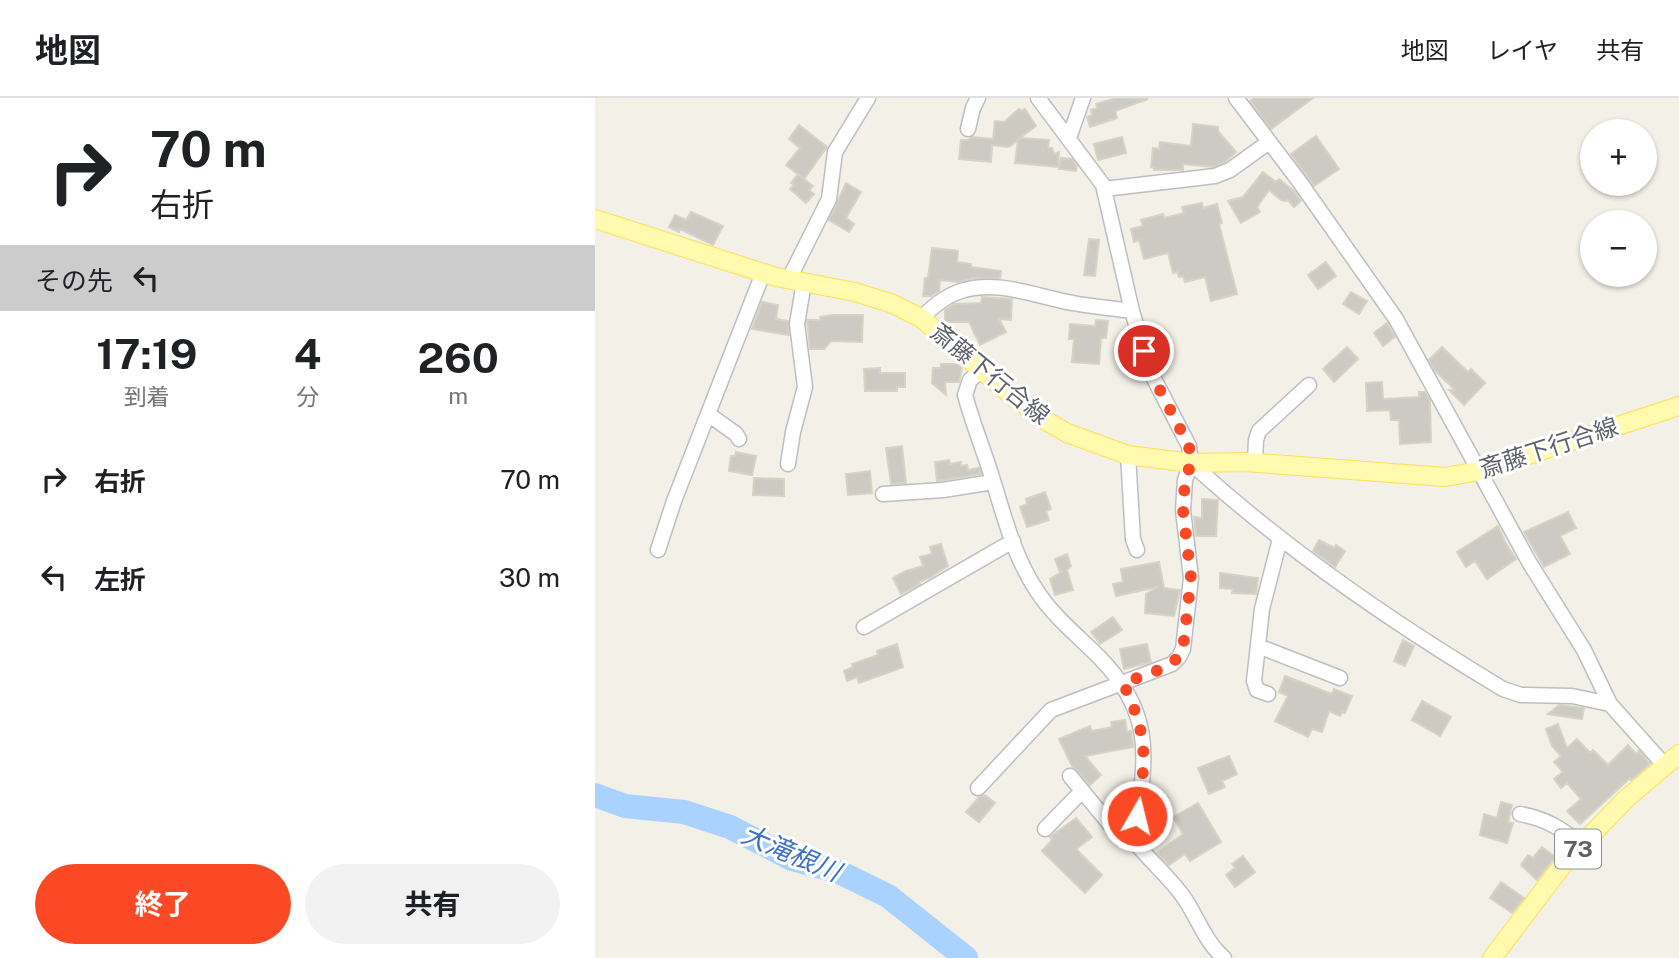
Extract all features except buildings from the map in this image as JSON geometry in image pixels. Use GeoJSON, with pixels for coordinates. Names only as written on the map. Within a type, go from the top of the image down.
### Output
{"type":"FeatureCollection","features":[{"type":"Feature","properties":{"kind":"main road","name":"斎藤下行合線"},"geometry":{"type":"LineString","coordinates":[[595,219],[763,272],[855,292],[893,304],[921,317],[1023,405],[1067,433],[1128,455],[1191,463],[1255,463],[1445,477],[1479,471],[1679,406]]}},
{"type":"Feature","properties":{"kind":"main road","name":"73"},"geometry":{"type":"LineString","coordinates":[[1492,958],[1566,862],[1626,799],[1672,760]]}},
{"type":"Feature","properties":{"kind":"street"},"geometry":{"type":"LineString","coordinates":[[788,464],[805,387],[797,324],[797,281],[829,199],[835,152],[868,98]]}},
{"type":"Feature","properties":{"kind":"street"},"geometry":{"type":"LineString","coordinates":[[968,129],[978,98]]}},
{"type":"Feature","properties":{"kind":"street"},"geometry":{"type":"LineString","coordinates":[[978,788],[1051,710],[1172,664],[1183,649],[1191,578],[1183,510],[1185,481],[1191,463],[1189,446],[1150,371],[1132,311],[1104,189],[1091,166],[1038,98]]}},
{"type":"Feature","properties":{"kind":"street"},"geometry":{"type":"LineString","coordinates":[[1069,138],[1083,98]]}},
{"type":"Feature","properties":{"kind":"street"},"geometry":{"type":"LineString","coordinates":[[1235,98],[1299,181],[1396,319],[1529,562],[1584,650],[1610,704],[1672,760]]}},
{"type":"Feature","properties":{"kind":"street"},"geometry":{"type":"LineString","coordinates":[[1104,189],[1215,176],[1230,170],[1269,142]]}},
{"type":"Feature","properties":{"kind":"street"},"geometry":{"type":"LineString","coordinates":[[658,550],[674,500],[763,272]]}},
{"type":"Feature","properties":{"kind":"street"},"geometry":{"type":"LineString","coordinates":[[921,317],[942,300],[976,287],[1009,289],[1074,304],[1132,311]]}},
{"type":"Feature","properties":{"kind":"street"},"geometry":{"type":"LineString","coordinates":[[982,370],[970,380],[965,395],[1013,541],[1028,576],[1037,592],[1123,683],[1137,712],[1143,734],[1145,764],[1135,842]]}},
{"type":"Feature","properties":{"kind":"street"},"geometry":{"type":"LineString","coordinates":[[1255,463],[1259,430],[1309,385]]}},
{"type":"Feature","properties":{"kind":"street"},"geometry":{"type":"LineString","coordinates":[[708,414],[739,439]]}},
{"type":"Feature","properties":{"kind":"street"},"geometry":{"type":"LineString","coordinates":[[1128,455],[1133,539],[1137,550]]}},
{"type":"Feature","properties":{"kind":"street"},"geometry":{"type":"LineString","coordinates":[[1191,463],[1280,538],[1371,606],[1503,689],[1521,695],[1572,696],[1610,704]]}},
{"type":"Feature","properties":{"kind":"street"},"geometry":{"type":"LineString","coordinates":[[883,494],[943,490],[993,482]]}},
{"type":"Feature","properties":{"kind":"street"},"geometry":{"type":"LineString","coordinates":[[1268,694],[1254,686],[1262,609],[1280,538]]}},
{"type":"Feature","properties":{"kind":"street"},"geometry":{"type":"LineString","coordinates":[[864,627],[1013,541]]}},
{"type":"Feature","properties":{"kind":"street"},"geometry":{"type":"LineString","coordinates":[[1258,646],[1340,678]]}},
{"type":"Feature","properties":{"kind":"street"},"geometry":{"type":"LineString","coordinates":[[1070,776],[1122,839],[1135,842],[1154,867],[1179,892],[1193,911],[1213,949],[1224,958]]}},
{"type":"Feature","properties":{"kind":"street"},"geometry":{"type":"LineString","coordinates":[[1045,829],[1082,791]]}},
{"type":"Feature","properties":{"kind":"street"},"geometry":{"type":"LineString","coordinates":[[1520,814],[1539,817],[1555,824],[1582,845]]}},
{"type":"Feature","properties":{"kind":"waterway","name":"大滝根川"},"geometry":{"type":"LineString","coordinates":[[595,795],[625,806],[684,812],[730,827],[792,859],[839,872],[888,896],[966,958]]}},
{"type":"Feature","properties":{"kind":"route"},"geometry":{"type":"LineString","coordinates":[[1137,816],[1145,764],[1143,734],[1137,712],[1123,683],[1172,664],[1179,657],[1183,649],[1191,578],[1183,510],[1185,481],[1191,463],[1189,446],[1150,371],[1144,351]]}}]}
